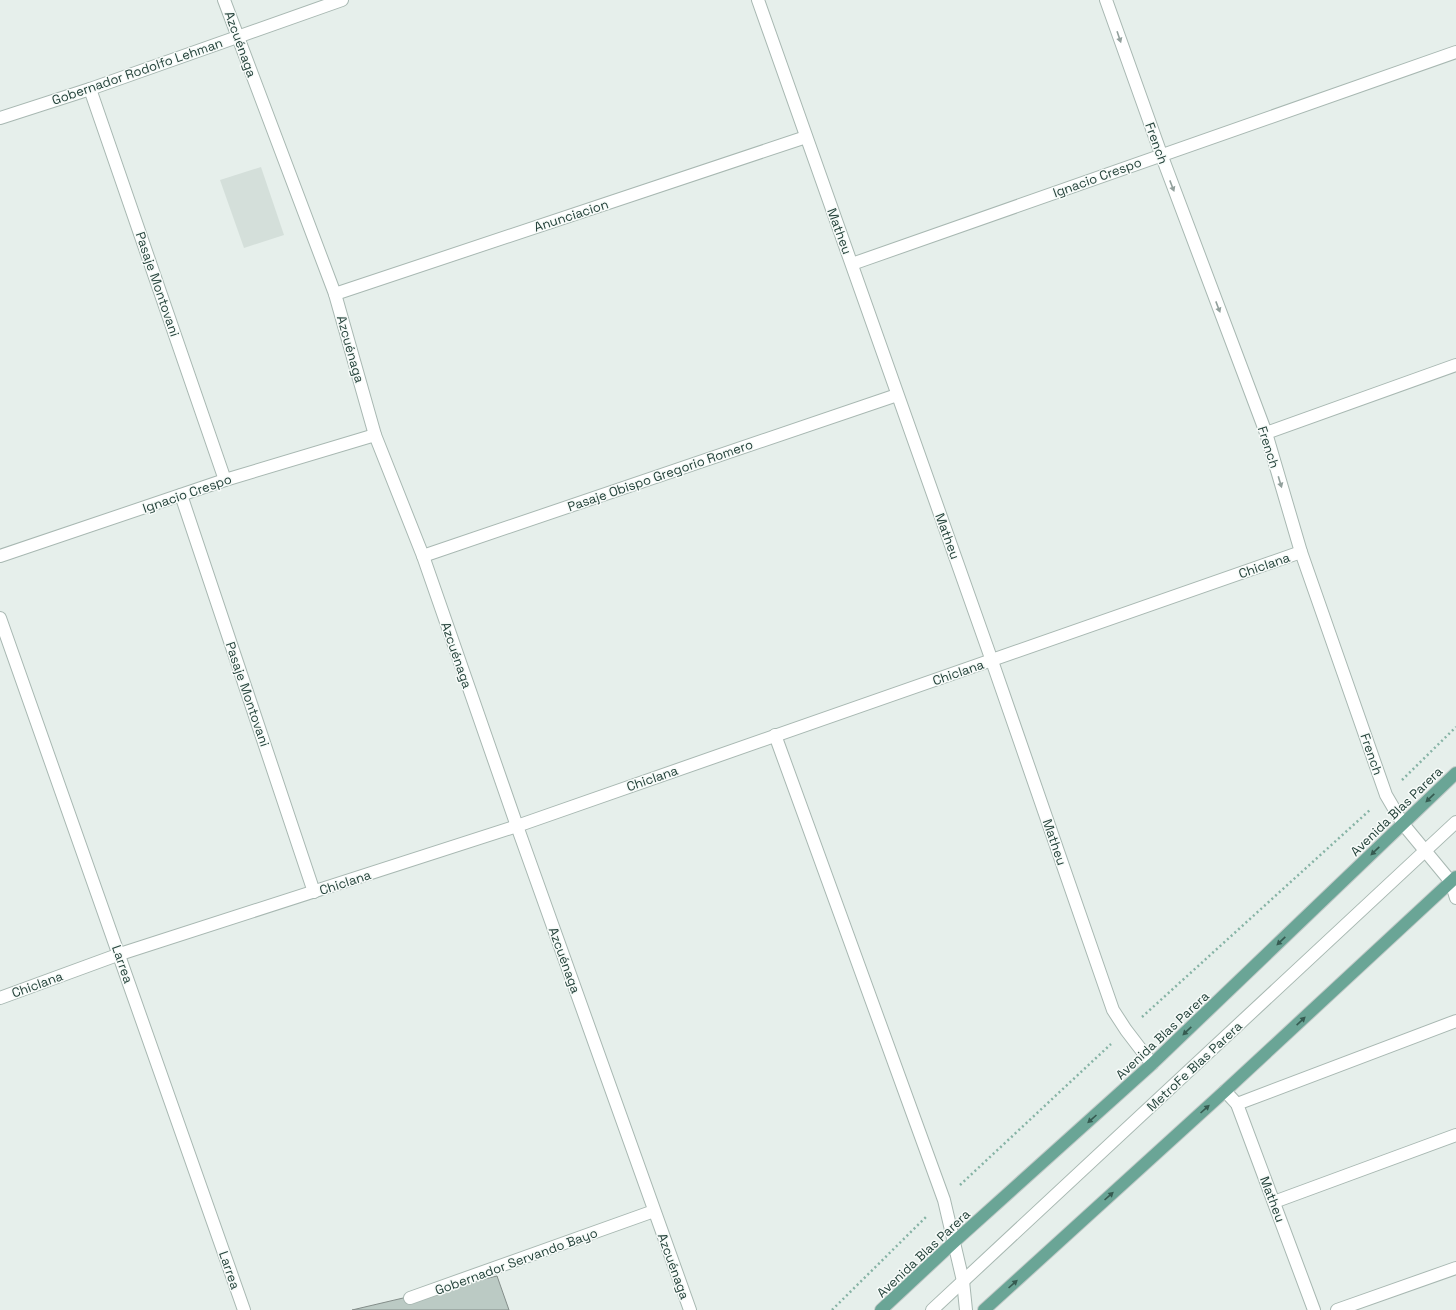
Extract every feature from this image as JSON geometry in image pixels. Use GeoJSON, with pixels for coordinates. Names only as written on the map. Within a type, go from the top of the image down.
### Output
{"type":"FeatureCollection","features":[{"type":"Feature","properties":{"kind":"main road","name":"Avenida Blas Parera"},"geometry":{"type":"LineString","coordinates":[[881,1310],[954,1242],[1152,1064],[1456,773]]}},
{"type":"Feature","properties":{"kind":"main road"},"geometry":{"type":"LineString","coordinates":[[984,1310],[1454,881]]}},
{"type":"Feature","properties":{"kind":"street","name":"Azcuénaga"},"geometry":{"type":"LineString","coordinates":[[224,0],[335,294],[376,435],[423,556],[517,826],[690,1310]]}},
{"type":"Feature","properties":{"kind":"street","name":"Gobernador Rodolfo Lehman"},"geometry":{"type":"LineString","coordinates":[[0,118],[90,89],[342,0]]}},
{"type":"Feature","properties":{"kind":"street","name":"Matheu"},"geometry":{"type":"LineString","coordinates":[[758,0],[992,661],[1113,1010],[1152,1064]]}},
{"type":"Feature","properties":{"kind":"street","name":"French"},"geometry":{"type":"LineString","coordinates":[[1106,0],[1161,154],[1266,433],[1301,552],[1386,795],[1403,824],[1454,881],[1456,898]]}},
{"type":"Feature","properties":{"kind":"street","name":"Ignacio Crespo"},"geometry":{"type":"LineString","coordinates":[[852,264],[1161,154],[1456,52]]}},
{"type":"Feature","properties":{"kind":"street","name":"Pasaje Montovani"},"geometry":{"type":"LineString","coordinates":[[90,89],[225,480]]}},
{"type":"Feature","properties":{"kind":"street","name":"Anunciacion"},"geometry":{"type":"LineString","coordinates":[[335,294],[806,136]]}},
{"type":"Feature","properties":{"kind":"street"},"geometry":{"type":"LineString","coordinates":[[1266,433],[1456,365]]}},
{"type":"Feature","properties":{"kind":"street","name":"Pasaje Obispo Gregorio Romero"},"geometry":{"type":"LineString","coordinates":[[423,556],[897,395]]}},
{"type":"Feature","properties":{"kind":"street","name":"Ignacio Crespo"},"geometry":{"type":"LineString","coordinates":[[0,556],[225,480],[376,435]]}},
{"type":"Feature","properties":{"kind":"street","name":"Pasaje Montovani"},"geometry":{"type":"LineString","coordinates":[[181,495],[314,892]]}},
{"type":"Feature","properties":{"kind":"street","name":"Chiclana"},"geometry":{"type":"LineString","coordinates":[[0,998],[120,954],[517,826],[1301,552]]}},
{"type":"Feature","properties":{"kind":"street","name":"Larrea"},"geometry":{"type":"LineString","coordinates":[[0,618],[120,954],[244,1310]]}},
{"type":"Feature","properties":{"kind":"street"},"geometry":{"type":"LineString","coordinates":[[775,735],[944,1200],[963,1281],[966,1310]]}},
{"type":"Feature","properties":{"kind":"street","name":"MetroFe Blas Parera"},"geometry":{"type":"LineString","coordinates":[[932,1310],[1456,822]]}},
{"type":"Feature","properties":{"kind":"street"},"geometry":{"type":"LineString","coordinates":[[1237,1104],[1456,1021]]}},
{"type":"Feature","properties":{"kind":"street","name":"Matheu"},"geometry":{"type":"LineString","coordinates":[[1225,1091],[1237,1104],[1314,1310]]}},
{"type":"Feature","properties":{"kind":"street"},"geometry":{"type":"LineString","coordinates":[[1274,1202],[1456,1135]]}},
{"type":"Feature","properties":{"kind":"street","name":"Gobernador Servando Bayo"},"geometry":{"type":"LineString","coordinates":[[400,1302],[654,1211]]}},
{"type":"Feature","properties":{"kind":"street"},"geometry":{"type":"LineString","coordinates":[[1337,1310],[1456,1268]]}},
{"type":"Feature","properties":{"kind":"shaded area"},"geometry":{"type":"Polygon","coordinates":[[[261,167],[284,235],[244,248],[220,180],[261,167]]]}},
{"type":"Feature","properties":{"kind":"building"},"geometry":{"type":"Polygon","coordinates":[[[497,1276],[509,1310],[352,1310],[497,1276]]]}}]}
